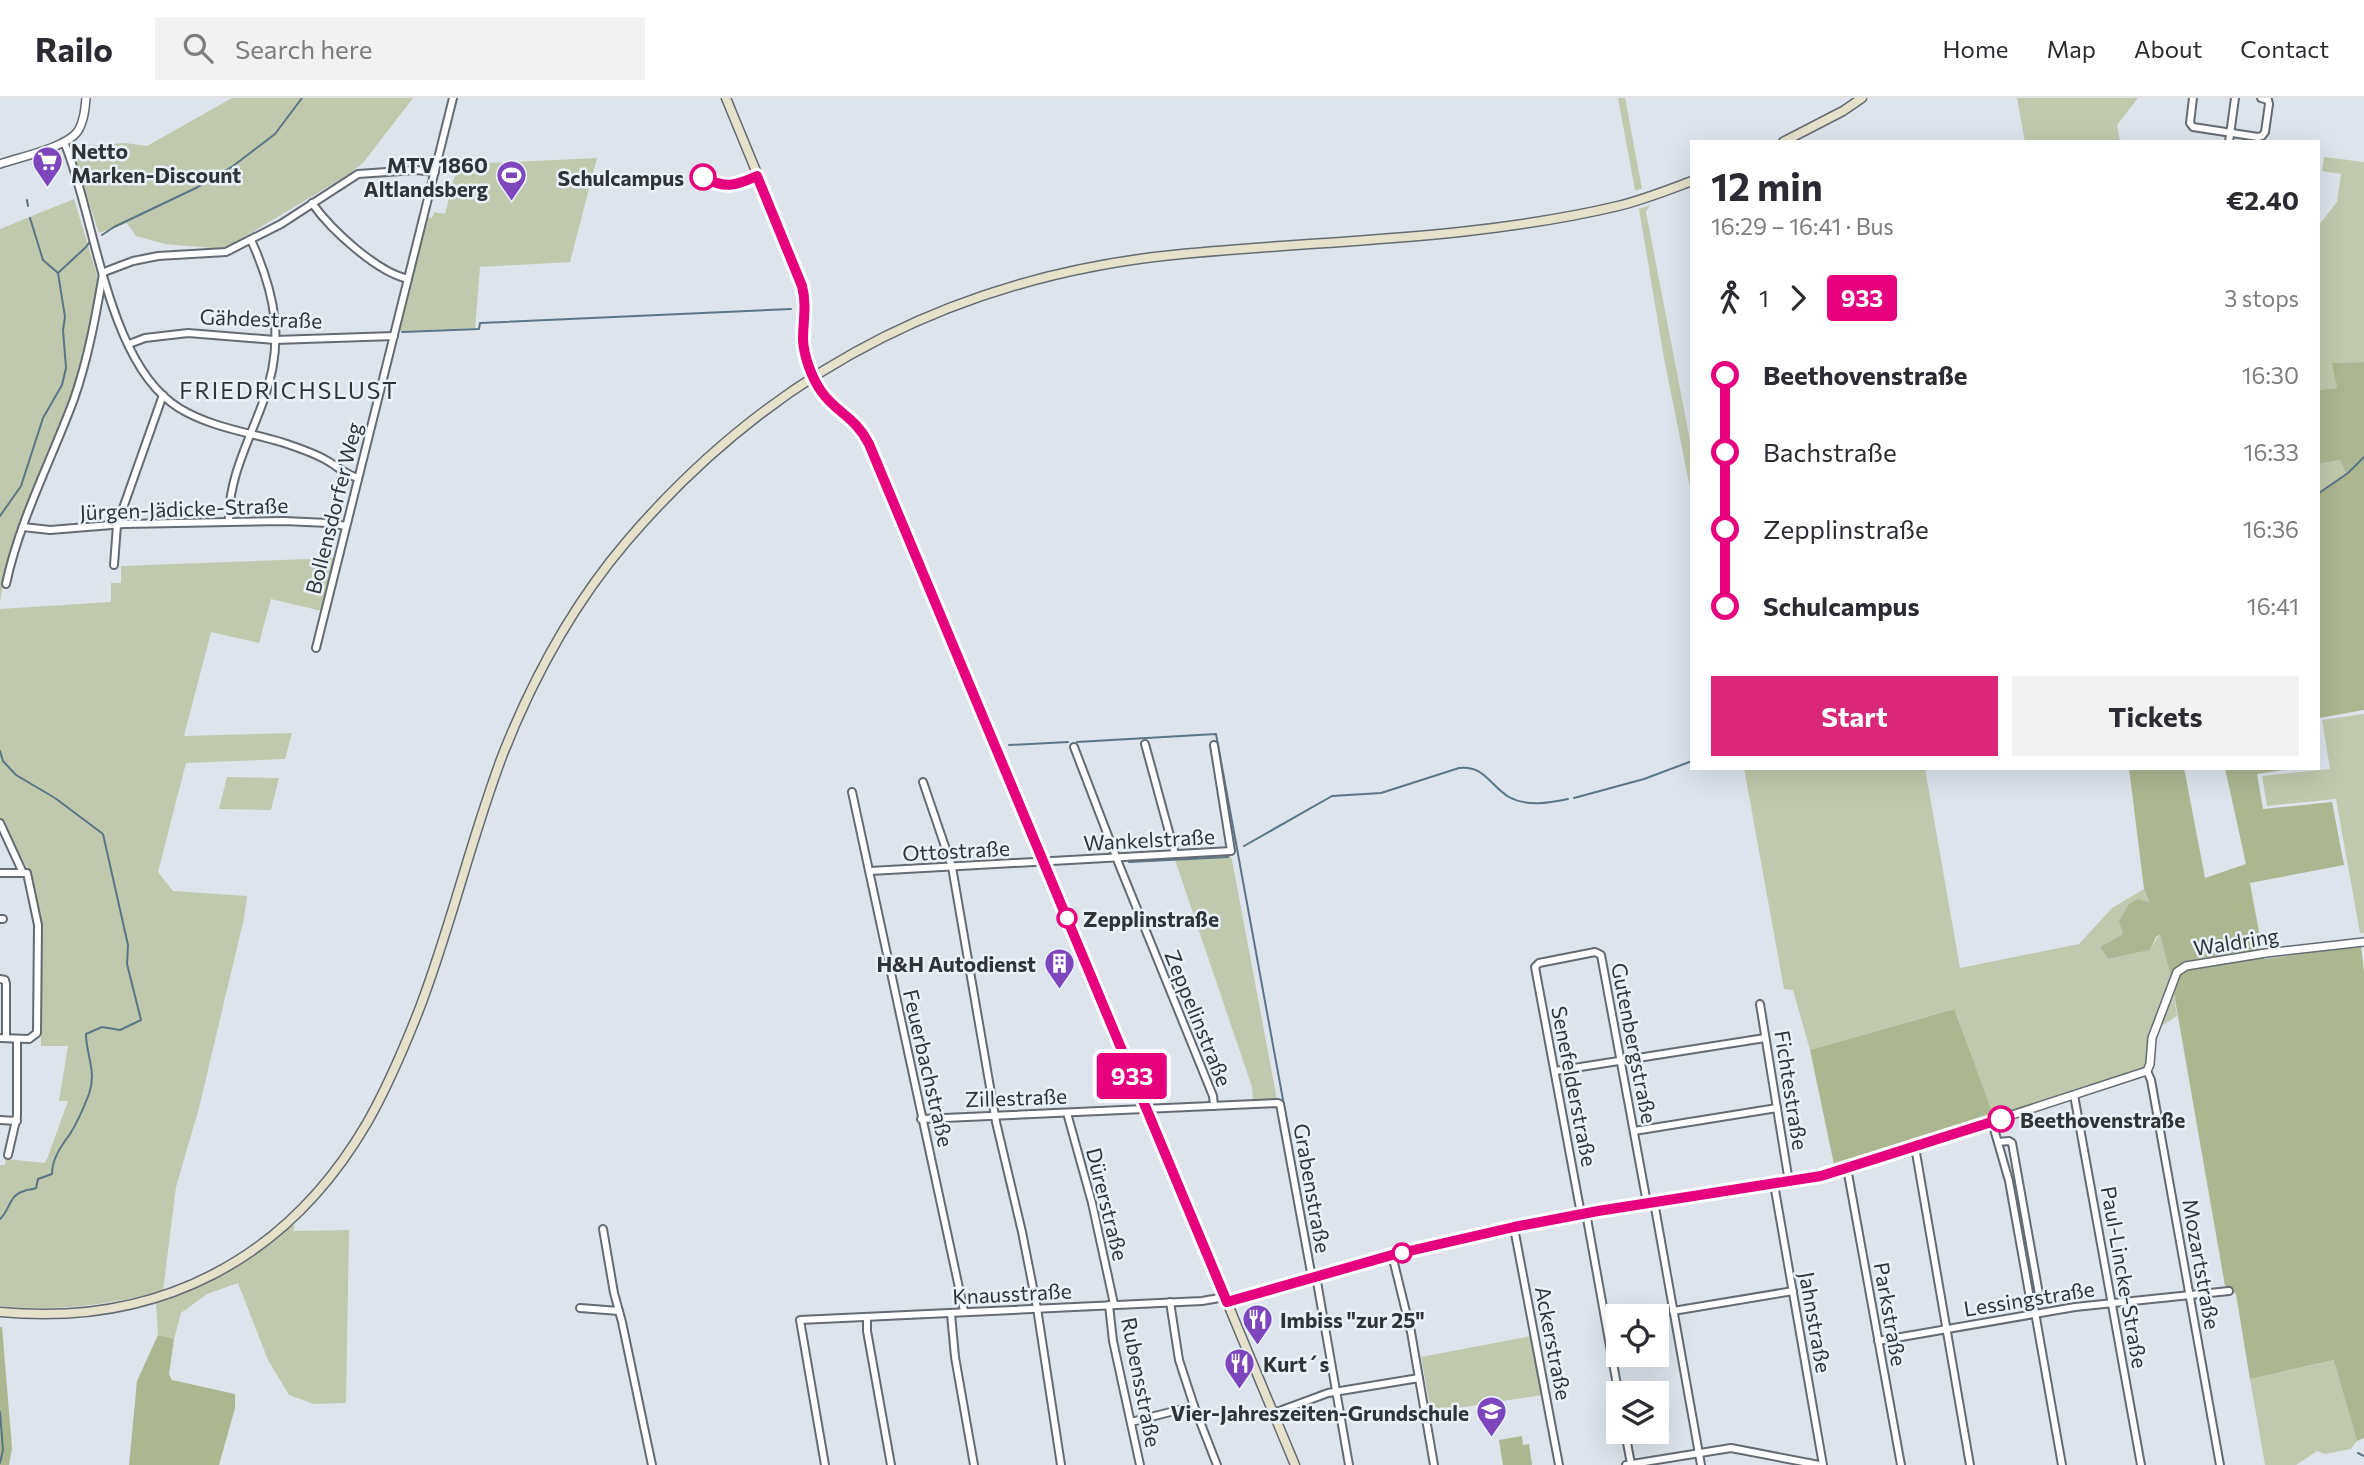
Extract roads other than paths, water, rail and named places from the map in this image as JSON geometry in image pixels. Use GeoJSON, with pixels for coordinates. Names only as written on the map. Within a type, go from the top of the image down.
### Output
{"type":"FeatureCollection","features":[{"type":"Feature","properties":{"kind":"main road"},"geometry":{"type":"LineString","coordinates":[[726,98],[802,286],[806,302],[804,350],[813,376],[822,393],[857,425],[869,444],[1295,1465]]}},
{"type":"Feature","properties":{"kind":"main road"},"geometry":{"type":"LineString","coordinates":[[1787,140],[1843,111],[1861,98]]}},
{"type":"Feature","properties":{"kind":"main road"},"geometry":{"type":"LineString","coordinates":[[3,1312],[54,1315],[89,1313],[159,1298],[226,1269],[264,1243],[298,1214],[365,1127],[383,1094],[418,1013],[504,750],[536,680],[569,622],[603,572],[668,495],[722,443],[813,376],[909,324],[992,292],[1075,270],[1177,254],[1466,232],[1553,220],[1624,205],[1690,182]]}},
{"type":"Feature","properties":{"kind":"street"},"geometry":{"type":"LineString","coordinates":[[0,164],[64,142],[78,130],[86,98]]}},
{"type":"Feature","properties":{"kind":"street","name":"Bollensdorfer Weg"},"geometry":{"type":"LineString","coordinates":[[316,648],[453,98]]}},
{"type":"Feature","properties":{"kind":"street"},"geometry":{"type":"LineString","coordinates":[[2193,98],[2190,123],[2193,128],[2230,138],[2262,136],[2269,104],[2268,100],[2261,98]]}},
{"type":"Feature","properties":{"kind":"street"},"geometry":{"type":"LineString","coordinates":[[2230,138],[2235,98]]}},
{"type":"Feature","properties":{"kind":"street"},"geometry":{"type":"LineString","coordinates":[[64,142],[112,303],[143,369],[163,395],[197,417],[303,449],[358,478]]}},
{"type":"Feature","properties":{"kind":"street"},"geometry":{"type":"LineString","coordinates":[[104,272],[132,261],[158,256],[222,253],[285,221],[358,174],[416,170],[435,172]]}},
{"type":"Feature","properties":{"kind":"street"},"geometry":{"type":"LineString","coordinates":[[312,203],[355,247],[389,271],[408,279]]}},
{"type":"Feature","properties":{"kind":"street"},"geometry":{"type":"LineString","coordinates":[[229,521],[234,480],[270,381],[275,340],[270,285],[251,240]]}},
{"type":"Feature","properties":{"kind":"street"},"geometry":{"type":"LineString","coordinates":[[6,584],[13,554],[77,390],[104,272]]}},
{"type":"Feature","properties":{"kind":"street","name":"Gähdestraße"},"geometry":{"type":"LineString","coordinates":[[130,344],[145,338],[188,333],[275,340],[394,336]]}},
{"type":"Feature","properties":{"kind":"street"},"geometry":{"type":"LineString","coordinates":[[114,565],[117,525],[163,395]]}},
{"type":"Feature","properties":{"kind":"street","name":"Jürgen-Jädicke-Straße"},"geometry":{"type":"LineString","coordinates":[[23,527],[50,530],[229,521],[313,522],[346,526]]}},
{"type":"Feature","properties":{"kind":"street"},"geometry":{"type":"LineString","coordinates":[[1145,744],[1175,854]]}},
{"type":"Feature","properties":{"kind":"street","name":"Wankelstraße"},"geometry":{"type":"LineString","coordinates":[[1044,861],[1231,851],[1214,745]]}},
{"type":"Feature","properties":{"kind":"street","name":"Zeppelinstraße"},"geometry":{"type":"LineString","coordinates":[[1074,747],[1213,1096],[1214,1106]]}},
{"type":"Feature","properties":{"kind":"street"},"geometry":{"type":"LineString","coordinates":[[923,782],[952,867],[996,1115],[1037,1308],[1061,1465]]}},
{"type":"Feature","properties":{"kind":"street","name":"Feuerbachstraße"},"geometry":{"type":"LineString","coordinates":[[852,792],[964,1311]]}},
{"type":"Feature","properties":{"kind":"street"},"geometry":{"type":"LineString","coordinates":[[0,823],[24,873],[38,925],[37,1030],[29,1039],[3,1038],[6,984],[5,980],[0,979]]}},
{"type":"Feature","properties":{"kind":"street","name":"Ottostraße"},"geometry":{"type":"LineString","coordinates":[[870,871],[1044,861]]}},
{"type":"Feature","properties":{"kind":"street"},"geometry":{"type":"LineString","coordinates":[[0,873],[24,873]]}},
{"type":"Feature","properties":{"kind":"street","name":"Waldring"},"geometry":{"type":"LineString","coordinates":[[2147,1071],[2152,1038],[2180,969],[2266,953],[2364,942]]}},
{"type":"Feature","properties":{"kind":"street","name":"Gutenbergstraße"},"geometry":{"type":"LineString","coordinates":[[1536,964],[1599,953],[1673,1311],[1701,1465]]}},
{"type":"Feature","properties":{"kind":"street","name":"Senefelderstraße"},"geometry":{"type":"LineString","coordinates":[[1536,964],[1616,1381]]}},
{"type":"Feature","properties":{"kind":"street","name":"Fichtestraße"},"geometry":{"type":"LineString","coordinates":[[1760,1004],[1789,1182]]}},
{"type":"Feature","properties":{"kind":"street"},"geometry":{"type":"LineString","coordinates":[[1555,1072],[1620,1059],[1765,1038]]}},
{"type":"Feature","properties":{"kind":"street"},"geometry":{"type":"LineString","coordinates":[[8,1156],[17,1121],[17,1039]]}},
{"type":"Feature","properties":{"kind":"street"},"geometry":{"type":"LineString","coordinates":[[1226,1299],[1392,1255],[1514,1227],[1789,1182],[1847,1168],[2147,1071]]}},
{"type":"Feature","properties":{"kind":"street","name":"Mozartstraße"},"geometry":{"type":"LineString","coordinates":[[2147,1071],[2153,1088],[2220,1465]]}},
{"type":"Feature","properties":{"kind":"street","name":"Paul-Lincke-Straße"},"geometry":{"type":"LineString","coordinates":[[2074,1095],[2141,1465]]}},
{"type":"Feature","properties":{"kind":"street","name":"Zillestraße"},"geometry":{"type":"LineString","coordinates":[[921,1119],[1280,1104]]}},
{"type":"Feature","properties":{"kind":"street","name":"Grabenstraße"},"geometry":{"type":"LineString","coordinates":[[1280,1104],[1349,1465]]}},
{"type":"Feature","properties":{"kind":"street"},"geometry":{"type":"LineString","coordinates":[[1634,1131],[1777,1108]]}},
{"type":"Feature","properties":{"kind":"street","name":"Dürerstraße"},"geometry":{"type":"LineString","coordinates":[[1067,1113],[1092,1203],[1112,1305]]}},
{"type":"Feature","properties":{"kind":"street"},"geometry":{"type":"LineString","coordinates":[[0,1120],[17,1121]]}},
{"type":"Feature","properties":{"kind":"street"},"geometry":{"type":"LineString","coordinates":[[1992,1122],[2009,1181],[2030,1298],[2034,1301]]}},
{"type":"Feature","properties":{"kind":"street"},"geometry":{"type":"LineString","coordinates":[[1998,1142],[2012,1143],[2039,1294],[2034,1301],[2035,1314],[2062,1465]]}},
{"type":"Feature","properties":{"kind":"street"},"geometry":{"type":"LineString","coordinates":[[1915,1147],[1970,1465]]}},
{"type":"Feature","properties":{"kind":"street","name":"Parkstraße"},"geometry":{"type":"LineString","coordinates":[[1847,1168],[1901,1465]]}},
{"type":"Feature","properties":{"kind":"street","name":"Jahnstraße"},"geometry":{"type":"LineString","coordinates":[[1774,1184],[1821,1465]]}},
{"type":"Feature","properties":{"kind":"street","name":"Ackerstraße"},"geometry":{"type":"LineString","coordinates":[[1514,1227],[1559,1465]]}},
{"type":"Feature","properties":{"kind":"street"},"geometry":{"type":"LineString","coordinates":[[603,1229],[652,1465]]}},
{"type":"Feature","properties":{"kind":"street"},"geometry":{"type":"LineString","coordinates":[[1392,1255],[1405,1303],[1434,1465]]}},
{"type":"Feature","properties":{"kind":"street"},"geometry":{"type":"LineString","coordinates":[[1673,1311],[1793,1291]]}},
{"type":"Feature","properties":{"kind":"street","name":"Lessingstraße"},"geometry":{"type":"LineString","coordinates":[[1878,1342],[2035,1314],[2229,1291]]}},
{"type":"Feature","properties":{"kind":"street","name":"Knausstraße"},"geometry":{"type":"LineString","coordinates":[[825,1465],[800,1320],[1226,1299]]}},
{"type":"Feature","properties":{"kind":"street"},"geometry":{"type":"LineString","coordinates":[[1170,1302],[1179,1360],[1217,1465]]}},
{"type":"Feature","properties":{"kind":"street","name":"Rubensstraße"},"geometry":{"type":"LineString","coordinates":[[1112,1305],[1113,1341],[1140,1465]]}},
{"type":"Feature","properties":{"kind":"street"},"geometry":{"type":"LineString","coordinates":[[580,1308],[619,1311]]}},
{"type":"Feature","properties":{"kind":"street"},"geometry":{"type":"LineString","coordinates":[[951,1314],[955,1357],[974,1465]]}},
{"type":"Feature","properties":{"kind":"street"},"geometry":{"type":"LineString","coordinates":[[867,1318],[891,1465]]}},
{"type":"Feature","properties":{"kind":"street"},"geometry":{"type":"LineString","coordinates":[[1274,1413],[1336,1392],[1419,1378]]}},
{"type":"Feature","properties":{"kind":"street"},"geometry":{"type":"LineString","coordinates":[[1131,1422],[1194,1406]]}},
{"type":"Feature","properties":{"kind":"street"},"geometry":{"type":"LineString","coordinates":[[1626,1444],[1628,1464],[1731,1448],[1821,1465]]}},
{"type":"Feature","properties":{"kind":"waterway"},"geometry":{"type":"LineString","coordinates":[[102,235],[198,187],[233,166],[275,134],[302,98]]}},
{"type":"Feature","properties":{"kind":"waterway"},"geometry":{"type":"LineString","coordinates":[[27,200],[28,206]]}},
{"type":"Feature","properties":{"kind":"waterway"},"geometry":{"type":"LineString","coordinates":[[0,516],[21,486],[43,418],[62,385],[66,368],[63,330],[65,317],[58,273],[43,260],[30,218]]}},
{"type":"Feature","properties":{"kind":"waterway"},"geometry":{"type":"LineString","coordinates":[[58,273],[91,240]]}},
{"type":"Feature","properties":{"kind":"waterway"},"geometry":{"type":"LineString","coordinates":[[402,332],[479,329],[480,323],[791,309]]}},
{"type":"Feature","properties":{"kind":"waterway"},"geometry":{"type":"LineString","coordinates":[[2320,492],[2348,473],[2364,457]]}},
{"type":"Feature","properties":{"kind":"waterway"},"geometry":{"type":"LineString","coordinates":[[1077,742],[1216,734],[1314,1269]]}},
{"type":"Feature","properties":{"kind":"waterway"},"geometry":{"type":"LineString","coordinates":[[1009,745],[1068,742]]}},
{"type":"Feature","properties":{"kind":"waterway"},"geometry":{"type":"LineString","coordinates":[[0,751],[3,761],[16,775],[55,798],[103,834],[128,945],[127,964],[141,1020],[120,1030],[102,1027],[86,1034],[92,1078],[80,1115],[58,1153],[52,1174],[38,1179],[36,1188],[15,1196],[0,1219]]}},
{"type":"Feature","properties":{"kind":"waterway"},"geometry":{"type":"LineString","coordinates":[[1574,798],[1644,779],[1690,762]]}},
{"type":"Feature","properties":{"kind":"waterway"},"geometry":{"type":"LineString","coordinates":[[1244,846],[1332,796],[1381,793],[1459,768],[1481,773],[1509,797],[1523,802],[1568,799]]}},
{"type":"Feature","properties":{"kind":"waterway"},"geometry":{"type":"LineString","coordinates":[[1129,862],[1228,857]]}},
{"type":"Feature","properties":{"kind":"waterway"},"geometry":{"type":"LineString","coordinates":[[0,1412],[3,1450],[0,1463]]}},
{"type":"Feature","properties":{"kind":"waterway"},"geometry":{"type":"LineString","coordinates":[[2358,1453],[2364,1456]]}},
{"type":"Feature","properties":{"kind":"place","name":"Schulcampus"},"geometry":{"type":"Point","coordinates":[703,177]}},
{"type":"Feature","properties":{"kind":"place","name":"Netto Marken-Discount"},"geometry":{"type":"Point","coordinates":[48,189]}},
{"type":"Feature","properties":{"kind":"place","name":"MTV 1860 Altlandsberg"},"geometry":{"type":"Point","coordinates":[511,203]}},
{"type":"Feature","properties":{"kind":"place","name":"Zepplinstraße"},"geometry":{"type":"Point","coordinates":[1067,918]}},
{"type":"Feature","properties":{"kind":"place","name":"H&H Autodienst"},"geometry":{"type":"Point","coordinates":[1059,990]}},
{"type":"Feature","properties":{"kind":"place","name":"Beethovenstraße"},"geometry":{"type":"Point","coordinates":[2001,1119]}},
{"type":"Feature","properties":{"kind":"place","name":"Imbiss \"zur 25\""},"geometry":{"type":"Point","coordinates":[1257,1346]}},
{"type":"Feature","properties":{"kind":"place","name":"Kurt´s"},"geometry":{"type":"Point","coordinates":[1240,1390]}},
{"type":"Feature","properties":{"kind":"place","name":"Vier-Jahreszeiten-Grundschule"},"geometry":{"type":"Point","coordinates":[1492,1439]}},
{"type":"Feature","properties":{"kind":"district","name":"FRIEDRICHSLUST"},"geometry":{"type":"Point","coordinates":[289,390]}}]}
